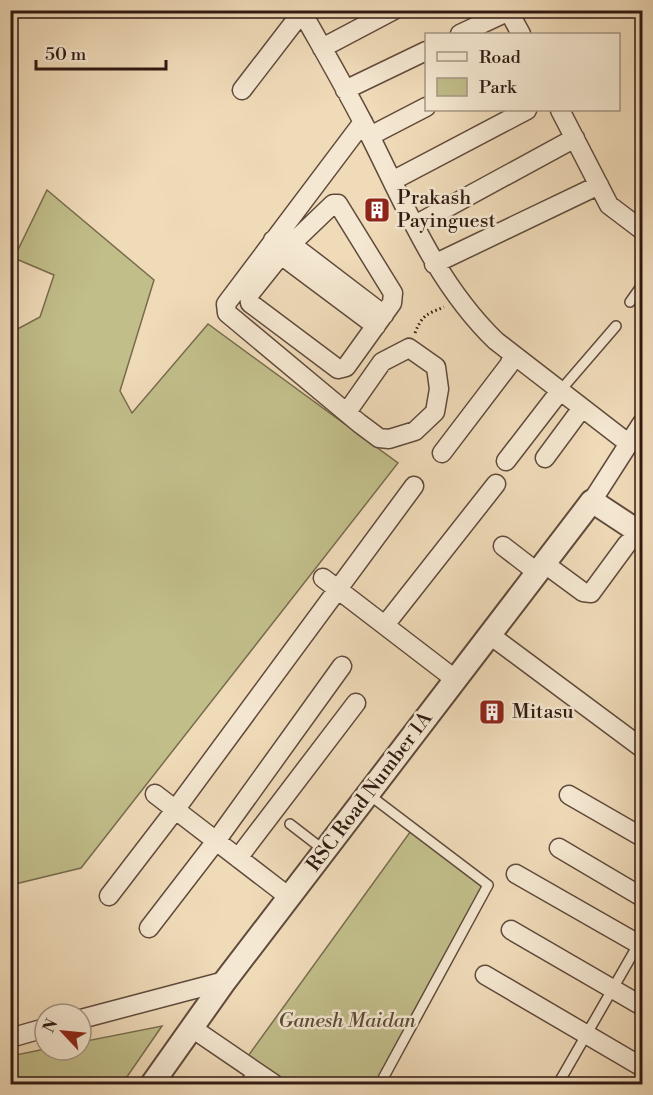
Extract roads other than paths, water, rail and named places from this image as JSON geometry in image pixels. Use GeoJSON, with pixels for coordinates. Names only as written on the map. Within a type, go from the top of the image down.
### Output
{"type":"FeatureCollection","features":[{"type":"Feature","properties":{"kind":"street"},"geometry":{"type":"LineString","coordinates":[[322,48],[394,10]]}},
{"type":"Feature","properties":{"kind":"street"},"geometry":{"type":"LineString","coordinates":[[242,90],[303,11],[434,264],[476,322],[560,392],[628,443]]}},
{"type":"Feature","properties":{"kind":"street"},"geometry":{"type":"LineString","coordinates":[[462,33],[508,11],[520,33]]}},
{"type":"Feature","properties":{"kind":"street"},"geometry":{"type":"LineString","coordinates":[[345,90],[425,51]]}},
{"type":"Feature","properties":{"kind":"street"},"geometry":{"type":"LineString","coordinates":[[347,412],[382,362],[409,348],[436,367],[439,389],[435,412],[415,431],[389,439],[379,438],[359,423],[227,313],[226,304],[282,247],[333,204],[338,204],[393,293],[392,303],[346,367],[338,369],[250,303],[249,295],[282,247],[366,129],[425,107]]}},
{"type":"Feature","properties":{"kind":"street"},"geometry":{"type":"LineString","coordinates":[[392,180],[525,111]]}},
{"type":"Feature","properties":{"kind":"street"},"geometry":{"type":"LineString","coordinates":[[561,111],[609,206],[642,230]]}},
{"type":"Feature","properties":{"kind":"street"},"geometry":{"type":"LineString","coordinates":[[414,225],[575,138]]}},
{"type":"Feature","properties":{"kind":"street"},"geometry":{"type":"LineString","coordinates":[[434,264],[599,185]]}},
{"type":"Feature","properties":{"kind":"street"},"geometry":{"type":"LineString","coordinates":[[282,247],[380,321]]}},
{"type":"Feature","properties":{"kind":"street"},"geometry":{"type":"LineString","coordinates":[[442,453],[509,365],[513,354]]}},
{"type":"Feature","properties":{"kind":"street"},"geometry":{"type":"LineString","coordinates":[[506,461],[560,392]]}},
{"type":"Feature","properties":{"kind":"street"},"geometry":{"type":"LineString","coordinates":[[545,458],[582,408]]}},
{"type":"Feature","properties":{"kind":"street"},"geometry":{"type":"LineString","coordinates":[[503,546],[583,592],[591,593],[635,539],[592,501],[642,423]]}},
{"type":"Feature","properties":{"kind":"street"},"geometry":{"type":"LineString","coordinates":[[385,625],[496,484]]}},
{"type":"Feature","properties":{"kind":"street"},"geometry":{"type":"LineString","coordinates":[[110,896],[176,810],[330,584],[414,486]]}},
{"type":"Feature","properties":{"kind":"street","name":"RSC Road Number 1A"},"geometry":{"type":"LineString","coordinates":[[152,1084],[225,981],[592,501]]}},
{"type":"Feature","properties":{"kind":"street"},"geometry":{"type":"LineString","coordinates":[[330,584],[456,680]]}},
{"type":"Feature","properties":{"kind":"street"},"geometry":{"type":"LineString","coordinates":[[490,635],[642,748]]}},
{"type":"Feature","properties":{"kind":"street"},"geometry":{"type":"LineString","coordinates":[[149,928],[216,841],[342,666]]}},
{"type":"Feature","properties":{"kind":"street"},"geometry":{"type":"LineString","coordinates":[[238,858],[356,703]]}},
{"type":"Feature","properties":{"kind":"street"},"geometry":{"type":"LineString","coordinates":[[155,794],[289,897]]}},
{"type":"Feature","properties":{"kind":"street"},"geometry":{"type":"LineString","coordinates":[[569,795],[642,837]]}},
{"type":"Feature","properties":{"kind":"street"},"geometry":{"type":"LineString","coordinates":[[559,848],[642,897]]}},
{"type":"Feature","properties":{"kind":"street"},"geometry":{"type":"LineString","coordinates":[[516,874],[641,943]]}},
{"type":"Feature","properties":{"kind":"street"},"geometry":{"type":"LineString","coordinates":[[511,930],[642,1006]]}},
{"type":"Feature","properties":{"kind":"street"},"geometry":{"type":"LineString","coordinates":[[485,975],[642,1067]]}},
{"type":"Feature","properties":{"kind":"street"},"geometry":{"type":"LineString","coordinates":[[93,1016],[225,981]]}},
{"type":"Feature","properties":{"kind":"street"},"geometry":{"type":"LineString","coordinates":[[192,1028],[249,1078],[274,1084]]}},
{"type":"Feature","properties":{"kind":"street"},"geometry":{"type":"LineString","coordinates":[[10,1038],[33,1031]]}},
{"type":"Feature","properties":{"kind":"lane"},"geometry":{"type":"LineString","coordinates":[[630,302],[642,285]]}},
{"type":"Feature","properties":{"kind":"lane"},"geometry":{"type":"LineString","coordinates":[[560,392],[616,326]]}},
{"type":"Feature","properties":{"kind":"lane"},"geometry":{"type":"LineString","coordinates":[[368,794],[488,885],[380,1084]]}},
{"type":"Feature","properties":{"kind":"lane"},"geometry":{"type":"LineString","coordinates":[[290,824],[325,851]]}},
{"type":"Feature","properties":{"kind":"lane"},"geometry":{"type":"LineString","coordinates":[[558,1084],[641,943]]}},
{"type":"Feature","properties":{"kind":"place","name":"Prakash Payinguest"},"geometry":{"type":"Point","coordinates":[377,210]}},
{"type":"Feature","properties":{"kind":"place","name":"Mitasu"},"geometry":{"type":"Point","coordinates":[492,712]}},
{"type":"Feature","properties":{"kind":"park label","name":"Ganesh Maidan"},"geometry":{"type":"Point","coordinates":[347,1021]}}]}
